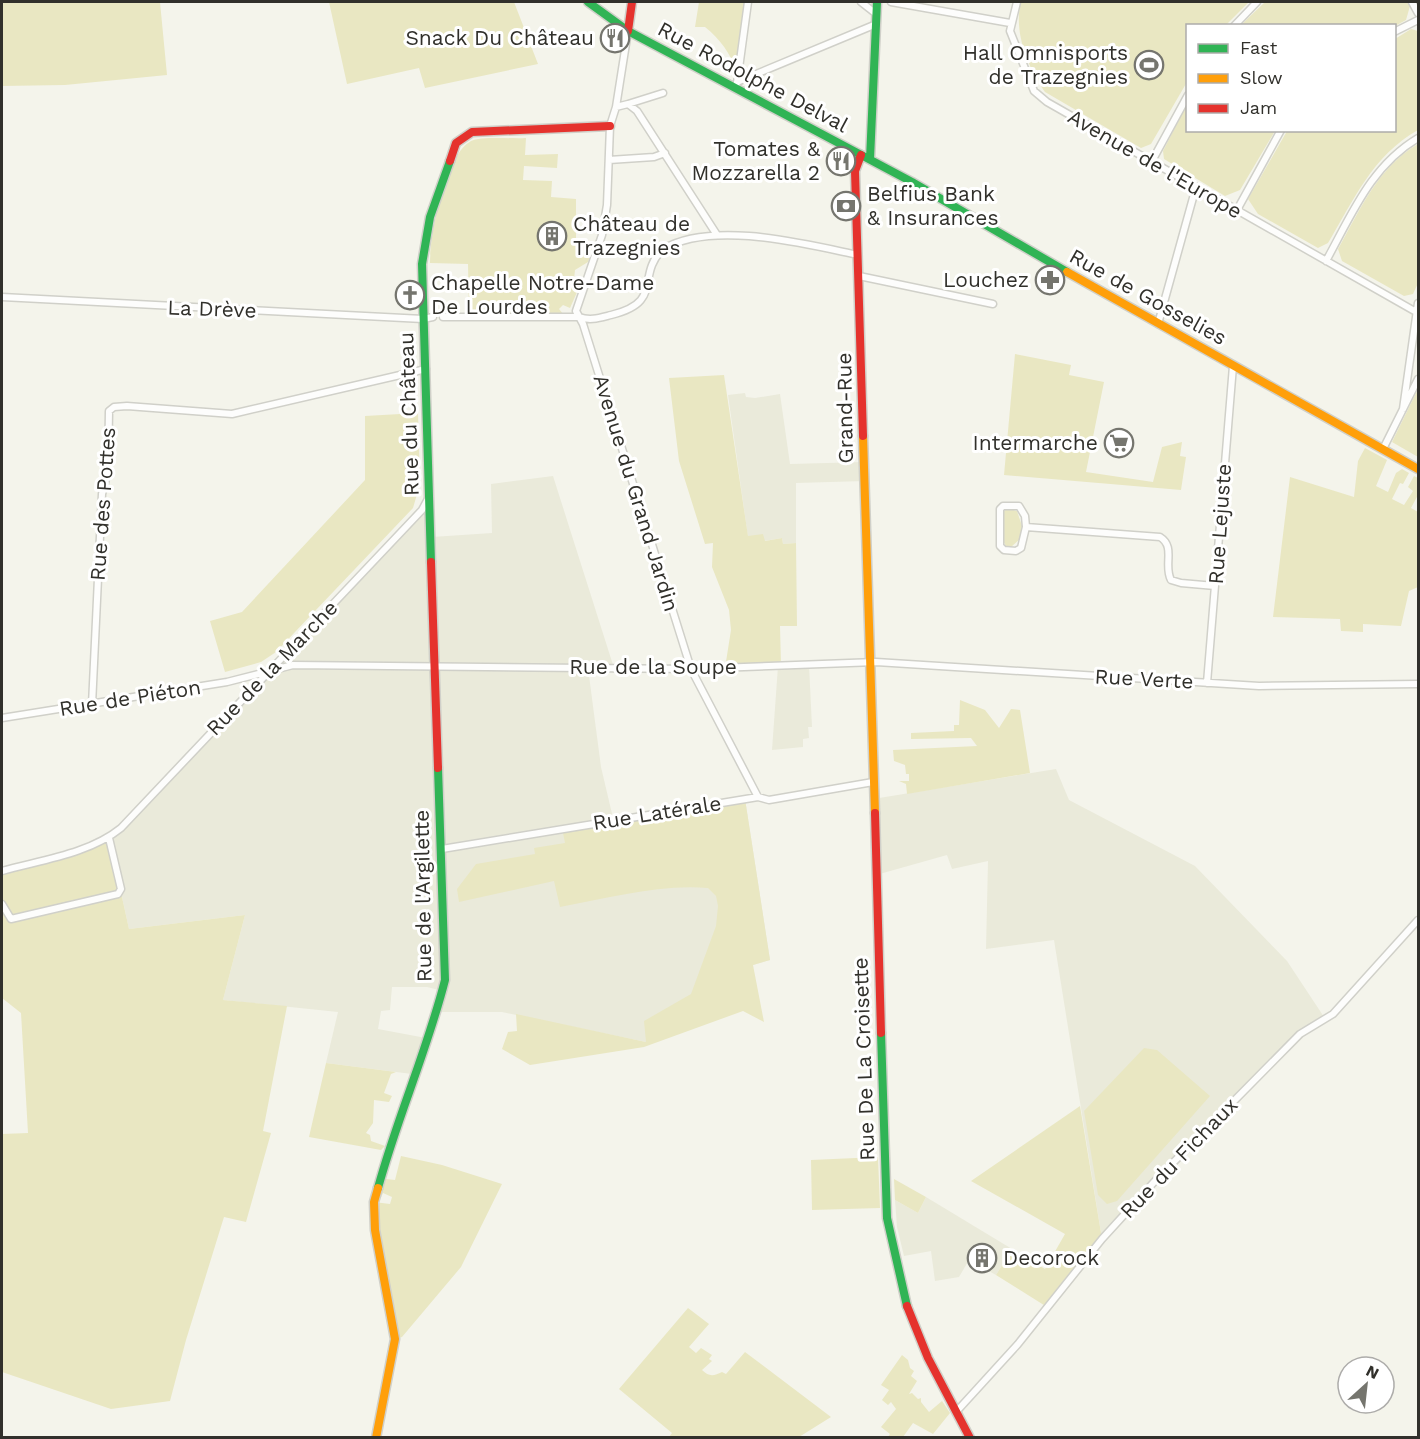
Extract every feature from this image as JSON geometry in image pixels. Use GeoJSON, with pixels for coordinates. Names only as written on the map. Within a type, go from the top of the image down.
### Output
{"type":"FeatureCollection","features":[{"type":"Feature","properties":{"kind":"main road","name":"Rue Rodolphe Delval"},"geometry":{"type":"LineString","coordinates":[[588,2],[628,31],[736,85],[861,155]]}},
{"type":"Feature","properties":{"kind":"main road"},"geometry":{"type":"LineString","coordinates":[[628,31],[632,2]]}},
{"type":"Feature","properties":{"kind":"main road"},"geometry":{"type":"LineString","coordinates":[[870,159],[874,25],[877,2]]}},
{"type":"Feature","properties":{"kind":"main road","name":"Rue du Château"},"geometry":{"type":"LineString","coordinates":[[436,665],[423,319],[424,247],[433,206],[456,143],[472,132],[610,126]]}},
{"type":"Feature","properties":{"kind":"main road","name":"Rue de Gosselies"},"geometry":{"type":"LineString","coordinates":[[861,155],[1419,469]]}},
{"type":"Feature","properties":{"kind":"main road","name":"Grand-Rue"},"geometry":{"type":"LineString","coordinates":[[861,155],[855,171],[870,663]]}},
{"type":"Feature","properties":{"kind":"main road","name":"Rue De La Croisette"},"geometry":{"type":"LineString","coordinates":[[870,663],[885,1183],[890,1236],[900,1286],[912,1325],[928,1362],[970,1437]]}},
{"type":"Feature","properties":{"kind":"main road","name":"Rue de l'Argilette"},"geometry":{"type":"LineString","coordinates":[[376,1437],[395,1338],[375,1230],[374,1203],[387,1154],[443,991],[442,849],[436,665]]}},
{"type":"Feature","properties":{"kind":"street"},"geometry":{"type":"LineString","coordinates":[[736,85],[748,2]]}},
{"type":"Feature","properties":{"kind":"street"},"geometry":{"type":"LineString","coordinates":[[861,2],[875,13]]}},
{"type":"Feature","properties":{"kind":"street"},"geometry":{"type":"LineString","coordinates":[[891,2],[1010,23],[1017,2]]}},
{"type":"Feature","properties":{"kind":"street"},"geometry":{"type":"LineString","coordinates":[[1236,24],[1257,2]]}},
{"type":"Feature","properties":{"kind":"street"},"geometry":{"type":"LineString","coordinates":[[1412,2],[1419,13]]}},
{"type":"Feature","properties":{"kind":"street"},"geometry":{"type":"LineString","coordinates":[[1396,32],[1419,20]]}},
{"type":"Feature","properties":{"kind":"street","name":"Avenue de l'Europe"},"geometry":{"type":"LineString","coordinates":[[1010,23],[1010,30],[1034,91],[1047,102],[1417,312]]}},
{"type":"Feature","properties":{"kind":"street"},"geometry":{"type":"LineString","coordinates":[[736,85],[874,25]]}},
{"type":"Feature","properties":{"kind":"street"},"geometry":{"type":"LineString","coordinates":[[579,317],[576,312],[602,236],[610,126],[616,107],[628,31]]}},
{"type":"Feature","properties":{"kind":"street"},"geometry":{"type":"LineString","coordinates":[[616,107],[663,93]]}},
{"type":"Feature","properties":{"kind":"street"},"geometry":{"type":"LineString","coordinates":[[1152,161],[1186,98]]}},
{"type":"Feature","properties":{"kind":"street"},"geometry":{"type":"LineString","coordinates":[[628,104],[637,111],[717,235]]}},
{"type":"Feature","properties":{"kind":"street"},"geometry":{"type":"LineString","coordinates":[[1237,210],[1280,132]]}},
{"type":"Feature","properties":{"kind":"street"},"geometry":{"type":"LineString","coordinates":[[1326,261],[1377,174],[1391,156],[1419,138]]}},
{"type":"Feature","properties":{"kind":"street"},"geometry":{"type":"LineString","coordinates":[[609,160],[646,158],[665,153]]}},
{"type":"Feature","properties":{"kind":"street"},"geometry":{"type":"LineString","coordinates":[[1158,324],[1196,187]]}},
{"type":"Feature","properties":{"kind":"street"},"geometry":{"type":"LineString","coordinates":[[443,317],[579,317],[588,321],[632,310],[641,302],[657,257],[663,249],[717,235],[760,237],[858,255]]}},
{"type":"Feature","properties":{"kind":"street"},"geometry":{"type":"LineString","coordinates":[[859,276],[993,304]]}},
{"type":"Feature","properties":{"kind":"street","name":"La Drève"},"geometry":{"type":"LineString","coordinates":[[2,297],[423,319],[433,317]]}},
{"type":"Feature","properties":{"kind":"street"},"geometry":{"type":"LineString","coordinates":[[1403,409],[1419,303]]}},
{"type":"Feature","properties":{"kind":"street","name":"Avenue du Grand Jardin"},"geometry":{"type":"LineString","coordinates":[[579,317],[584,324],[691,669],[758,797]]}},
{"type":"Feature","properties":{"kind":"street","name":"Rue Lejuste"},"geometry":{"type":"LineString","coordinates":[[1208,683],[1233,366]]}},
{"type":"Feature","properties":{"kind":"street","name":"Rue des Pottes"},"geometry":{"type":"LineString","coordinates":[[92,705],[110,411],[114,406],[232,414],[426,369]]}},
{"type":"Feature","properties":{"kind":"street"},"geometry":{"type":"LineString","coordinates":[[1383,449],[1419,379]]}},
{"type":"Feature","properties":{"kind":"street","name":"Rue de la Marche"},"geometry":{"type":"LineString","coordinates":[[2,871],[93,846],[109,838],[422,510],[430,495]]}},
{"type":"Feature","properties":{"kind":"street"},"geometry":{"type":"LineString","coordinates":[[1003,506],[1019,506],[1025,516],[1026,527],[1021,548],[1016,551],[1004,550],[1000,546],[1000,509],[1003,506]]}},
{"type":"Feature","properties":{"kind":"street"},"geometry":{"type":"LineString","coordinates":[[1026,527],[1160,537],[1167,542],[1169,549],[1167,571],[1171,580],[1215,586]]}},
{"type":"Feature","properties":{"kind":"street","name":"Rue de la Soupe"},"geometry":{"type":"LineString","coordinates":[[436,665],[691,669],[870,663]]}},
{"type":"Feature","properties":{"kind":"street","name":"Rue Verte"},"geometry":{"type":"LineString","coordinates":[[870,663],[1208,683],[1322,687],[1419,684]]}},
{"type":"Feature","properties":{"kind":"street","name":"Rue de Piéton"},"geometry":{"type":"LineString","coordinates":[[2,718],[227,682],[293,665],[436,665]]}},
{"type":"Feature","properties":{"kind":"street","name":"Rue Latérale"},"geometry":{"type":"LineString","coordinates":[[442,849],[758,797],[769,800],[873,782]]}},
{"type":"Feature","properties":{"kind":"street"},"geometry":{"type":"LineString","coordinates":[[2,904],[11,919],[118,894],[121,889],[109,838]]}},
{"type":"Feature","properties":{"kind":"street","name":"Rue du Fichaux"},"geometry":{"type":"LineString","coordinates":[[956,1412],[1018,1344],[1102,1239],[1155,1181],[1300,1034],[1333,1014],[1419,921]]}},
{"type":"Feature","properties":{"kind":"shaded area"},"geometry":{"type":"Polygon","coordinates":[[[2,2],[160,2],[167,75],[65,85],[2,86],[2,2]]]}},
{"type":"Feature","properties":{"kind":"shaded area"},"geometry":{"type":"Polygon","coordinates":[[[329,2],[514,2],[538,64],[425,88],[419,68],[347,84],[329,2]]]}},
{"type":"Feature","properties":{"kind":"shaded area"},"geometry":{"type":"Polygon","coordinates":[[[699,2],[745,2],[737,71],[728,52],[716,37],[705,27],[695,27],[699,2]]]}},
{"type":"Feature","properties":{"kind":"shaded area"},"geometry":{"type":"Polygon","coordinates":[[[1021,2],[1249,2],[1227,24],[1186,24],[1186,84],[1151,144],[1141,148],[1045,92],[1033,72],[1024,49],[1019,13],[1021,2]]]}},
{"type":"Feature","properties":{"kind":"shaded area"},"geometry":{"type":"Polygon","coordinates":[[[1265,2],[1407,2],[1410,6],[1406,20],[1396,25],[1242,24],[1265,2]]]}},
{"type":"Feature","properties":{"kind":"shaded area"},"geometry":{"type":"Polygon","coordinates":[[[1411,29],[1418,31],[1418,130],[1388,153],[1376,166],[1328,243],[1318,248],[1258,214],[1248,199],[1286,132],[1396,132],[1396,38],[1411,29]]]}},
{"type":"Feature","properties":{"kind":"shaded area"},"geometry":{"type":"Polygon","coordinates":[[[1186,106],[1186,132],[1274,132],[1240,190],[1225,196],[1164,159],[1163,151],[1186,106]]]}},
{"type":"Feature","properties":{"kind":"shaded area"},"geometry":{"type":"Polygon","coordinates":[[[489,138],[526,138],[525,155],[558,154],[557,168],[524,166],[523,180],[552,181],[551,197],[576,199],[576,240],[596,243],[588,262],[575,270],[573,289],[578,290],[570,308],[563,305],[559,309],[564,315],[469,314],[468,264],[430,263],[436,216],[447,178],[462,149],[471,141],[489,138]]]}},
{"type":"Feature","properties":{"kind":"shaded area"},"geometry":{"type":"Polygon","coordinates":[[[1418,144],[1418,283],[1413,294],[1404,296],[1342,261],[1338,249],[1371,190],[1392,165],[1418,144]]]}},
{"type":"Feature","properties":{"kind":"shaded area"},"geometry":{"type":"Polygon","coordinates":[[[1015,354],[1071,365],[1069,375],[1104,382],[1086,472],[1153,482],[1162,447],[1182,442],[1180,456],[1186,457],[1181,490],[1004,475],[1015,354]]]}},
{"type":"Feature","properties":{"kind":"shaded area"},"geometry":{"type":"Polygon","coordinates":[[[724,375],[748,536],[763,534],[765,541],[782,538],[783,544],[796,543],[797,626],[780,626],[781,666],[725,668],[731,630],[729,610],[712,567],[713,543],[705,544],[679,461],[669,378],[724,375]]]}},
{"type":"Feature","properties":{"kind":"shaded area"},"geometry":{"type":"Polygon","coordinates":[[[1418,389],[1418,457],[1392,442],[1418,389]]]}},
{"type":"Feature","properties":{"kind":"shaded area"},"geometry":{"type":"Polygon","coordinates":[[[745,393],[746,397],[755,398],[780,394],[790,464],[864,462],[865,481],[796,483],[796,543],[783,544],[782,538],[764,541],[748,537],[728,395],[745,393]]]}},
{"type":"Feature","properties":{"kind":"shaded area"},"geometry":{"type":"Polygon","coordinates":[[[418,413],[420,484],[413,508],[276,652],[261,662],[225,672],[210,621],[242,612],[365,480],[365,416],[418,413]]]}},
{"type":"Feature","properties":{"kind":"shaded area"},"geometry":{"type":"Polygon","coordinates":[[[1365,448],[1387,460],[1376,486],[1388,492],[1396,473],[1402,469],[1409,473],[1403,484],[1400,483],[1392,499],[1404,505],[1413,491],[1408,487],[1414,476],[1418,478],[1418,495],[1411,508],[1418,512],[1418,587],[1409,591],[1401,626],[1363,624],[1363,632],[1341,631],[1340,619],[1273,617],[1290,477],[1354,497],[1358,461],[1365,448]]]}},
{"type":"Feature","properties":{"kind":"shaded area"},"geometry":{"type":"Polygon","coordinates":[[[553,476],[614,668],[588,668],[601,767],[613,818],[745,799],[770,960],[753,965],[646,1042],[502,1012],[437,1012],[443,991],[427,987],[392,987],[390,1010],[381,1011],[378,1029],[426,1038],[412,1074],[326,1063],[338,1012],[223,1000],[245,915],[129,929],[109,838],[422,510],[430,495],[432,537],[492,533],[491,484],[553,476]]]}},
{"type":"Feature","properties":{"kind":"shaded area"},"geometry":{"type":"Polygon","coordinates":[[[1007,508],[1017,511],[1022,526],[1020,539],[1011,547],[1006,546],[1003,541],[1003,512],[1007,508]]]}},
{"type":"Feature","properties":{"kind":"shaded area"},"geometry":{"type":"Polygon","coordinates":[[[809,665],[812,727],[808,727],[809,738],[803,739],[803,747],[772,750],[778,666],[809,665]]]}},
{"type":"Feature","properties":{"kind":"shaded area"},"geometry":{"type":"Polygon","coordinates":[[[960,700],[985,710],[999,728],[1011,709],[1020,710],[1030,773],[907,794],[906,784],[899,781],[909,781],[909,774],[906,774],[905,765],[894,761],[893,750],[977,746],[971,738],[911,739],[911,733],[954,731],[954,725],[959,725],[960,700]]]}},
{"type":"Feature","properties":{"kind":"shaded area"},"geometry":{"type":"Polygon","coordinates":[[[1056,769],[1069,800],[1195,866],[1287,961],[1326,1020],[1300,1034],[1102,1239],[1054,940],[986,949],[988,861],[952,869],[947,855],[876,875],[873,799],[1056,769]]]}},
{"type":"Feature","properties":{"kind":"shaded area"},"geometry":{"type":"Polygon","coordinates":[[[745,799],[770,960],[753,965],[764,1022],[743,1011],[644,1047],[530,1065],[502,1049],[508,1032],[517,1031],[516,1014],[646,1042],[644,1021],[691,994],[716,926],[718,906],[716,896],[708,888],[690,887],[634,893],[560,907],[554,881],[459,902],[457,889],[476,864],[535,854],[534,848],[565,843],[562,828],[745,799]]]}},
{"type":"Feature","properties":{"kind":"shaded area"},"geometry":{"type":"Polygon","coordinates":[[[109,838],[129,929],[245,915],[223,1000],[287,1006],[263,1131],[271,1133],[246,1222],[224,1217],[186,1340],[170,1401],[111,1409],[2,1372],[2,1134],[28,1133],[21,1013],[2,998],[2,871],[93,846],[109,838]]]}},
{"type":"Feature","properties":{"kind":"shaded area"},"geometry":{"type":"Polygon","coordinates":[[[1144,1048],[1157,1050],[1210,1096],[1117,1201],[1107,1204],[1098,1195],[1084,1111],[1144,1048]]]}},
{"type":"Feature","properties":{"kind":"shaded area"},"geometry":{"type":"Polygon","coordinates":[[[326,1063],[396,1072],[391,1074],[384,1093],[392,1096],[389,1102],[374,1100],[373,1123],[366,1133],[370,1135],[371,1141],[385,1146],[381,1150],[309,1137],[326,1063]]]}},
{"type":"Feature","properties":{"kind":"shaded area"},"geometry":{"type":"Polygon","coordinates":[[[1080,1106],[1102,1239],[1047,1307],[996,1275],[1012,1249],[1045,1269],[1065,1234],[971,1181],[1080,1106]]]}},
{"type":"Feature","properties":{"kind":"shaded area"},"geometry":{"type":"Polygon","coordinates":[[[401,1156],[442,1165],[502,1184],[461,1267],[402,1337],[395,1339],[374,1202],[390,1204],[392,1197],[383,1193],[380,1200],[386,1179],[395,1180],[401,1156]]]}},
{"type":"Feature","properties":{"kind":"shaded area"},"geometry":{"type":"Polygon","coordinates":[[[878,1157],[880,1208],[812,1210],[811,1160],[878,1157]]]}},
{"type":"Feature","properties":{"kind":"shaded area"},"geometry":{"type":"Polygon","coordinates":[[[894,1179],[926,1197],[918,1213],[895,1200],[894,1179]]]}},
{"type":"Feature","properties":{"kind":"shaded area"},"geometry":{"type":"Polygon","coordinates":[[[926,1197],[1012,1249],[996,1275],[969,1260],[959,1277],[935,1281],[931,1251],[904,1256],[897,1227],[895,1200],[918,1213],[926,1197]]]}},
{"type":"Feature","properties":{"kind":"shaded area"},"geometry":{"type":"Polygon","coordinates":[[[688,1308],[709,1324],[689,1347],[696,1353],[701,1348],[712,1355],[709,1359],[712,1361],[702,1370],[707,1374],[722,1372],[726,1374],[745,1352],[831,1417],[799,1437],[669,1437],[672,1433],[619,1389],[688,1308]]]}},
{"type":"Feature","properties":{"kind":"shaded area"},"geometry":{"type":"Polygon","coordinates":[[[902,1355],[914,1371],[911,1376],[917,1381],[909,1394],[912,1393],[918,1399],[921,1398],[921,1402],[929,1412],[942,1401],[950,1413],[933,1434],[913,1423],[903,1437],[888,1437],[890,1434],[881,1427],[896,1409],[891,1402],[888,1405],[882,1400],[889,1390],[881,1385],[902,1355]]]}},
{"type":"Feature","properties":{"kind":"traffic: fast"},"geometry":{"type":"LineString","coordinates":[[588,2],[628,31],[912,182],[1067,272]]}},
{"type":"Feature","properties":{"kind":"traffic: fast"},"geometry":{"type":"LineString","coordinates":[[870,159],[877,2]]}},
{"type":"Feature","properties":{"kind":"traffic: fast"},"geometry":{"type":"LineString","coordinates":[[431,562],[422,264],[430,217],[450,161]]}},
{"type":"Feature","properties":{"kind":"traffic: fast"},"geometry":{"type":"LineString","coordinates":[[378,1188],[430,1033],[445,980],[438,768]]}},
{"type":"Feature","properties":{"kind":"traffic: fast"},"geometry":{"type":"LineString","coordinates":[[881,1033],[887,1218],[907,1306]]}},
{"type":"Feature","properties":{"kind":"traffic: slow"},"geometry":{"type":"LineString","coordinates":[[1067,272],[1418,469]]}},
{"type":"Feature","properties":{"kind":"traffic: slow"},"geometry":{"type":"LineString","coordinates":[[863,436],[875,813]]}},
{"type":"Feature","properties":{"kind":"traffic: slow"},"geometry":{"type":"LineString","coordinates":[[376,1438],[395,1339],[375,1230],[374,1202],[378,1188]]}},
{"type":"Feature","properties":{"kind":"traffic: jam"},"geometry":{"type":"LineString","coordinates":[[628,31],[632,2]]}},
{"type":"Feature","properties":{"kind":"traffic: jam"},"geometry":{"type":"LineString","coordinates":[[450,161],[456,143],[472,132],[610,126]]}},
{"type":"Feature","properties":{"kind":"traffic: jam"},"geometry":{"type":"LineString","coordinates":[[861,155],[855,171],[863,436]]}},
{"type":"Feature","properties":{"kind":"traffic: jam"},"geometry":{"type":"LineString","coordinates":[[431,562],[438,768]]}},
{"type":"Feature","properties":{"kind":"traffic: jam"},"geometry":{"type":"LineString","coordinates":[[875,813],[881,1033]]}},
{"type":"Feature","properties":{"kind":"traffic: jam"},"geometry":{"type":"LineString","coordinates":[[907,1306],[928,1358],[970,1438]]}},
{"type":"Feature","properties":{"kind":"place","name":"Snack Du Château"},"geometry":{"type":"Point","coordinates":[615,38]}},
{"type":"Feature","properties":{"kind":"place","name":"Hall Omnisports de Trazegnies"},"geometry":{"type":"Point","coordinates":[1149,65]}},
{"type":"Feature","properties":{"kind":"place","name":"Tomates & Mozzarella 2"},"geometry":{"type":"Point","coordinates":[841,161]}},
{"type":"Feature","properties":{"kind":"place","name":"Belfius Bank & Insurances"},"geometry":{"type":"Point","coordinates":[846,206]}},
{"type":"Feature","properties":{"kind":"place","name":"Château de Trazegnies"},"geometry":{"type":"Point","coordinates":[552,236]}},
{"type":"Feature","properties":{"kind":"place","name":"Louchez"},"geometry":{"type":"Point","coordinates":[1050,280]}},
{"type":"Feature","properties":{"kind":"place","name":"Chapelle Notre-Dame De Lourdes"},"geometry":{"type":"Point","coordinates":[410,295]}},
{"type":"Feature","properties":{"kind":"place","name":"Intermarche"},"geometry":{"type":"Point","coordinates":[1119,443]}},
{"type":"Feature","properties":{"kind":"place","name":"Decorock"},"geometry":{"type":"Point","coordinates":[982,1258]}}]}
